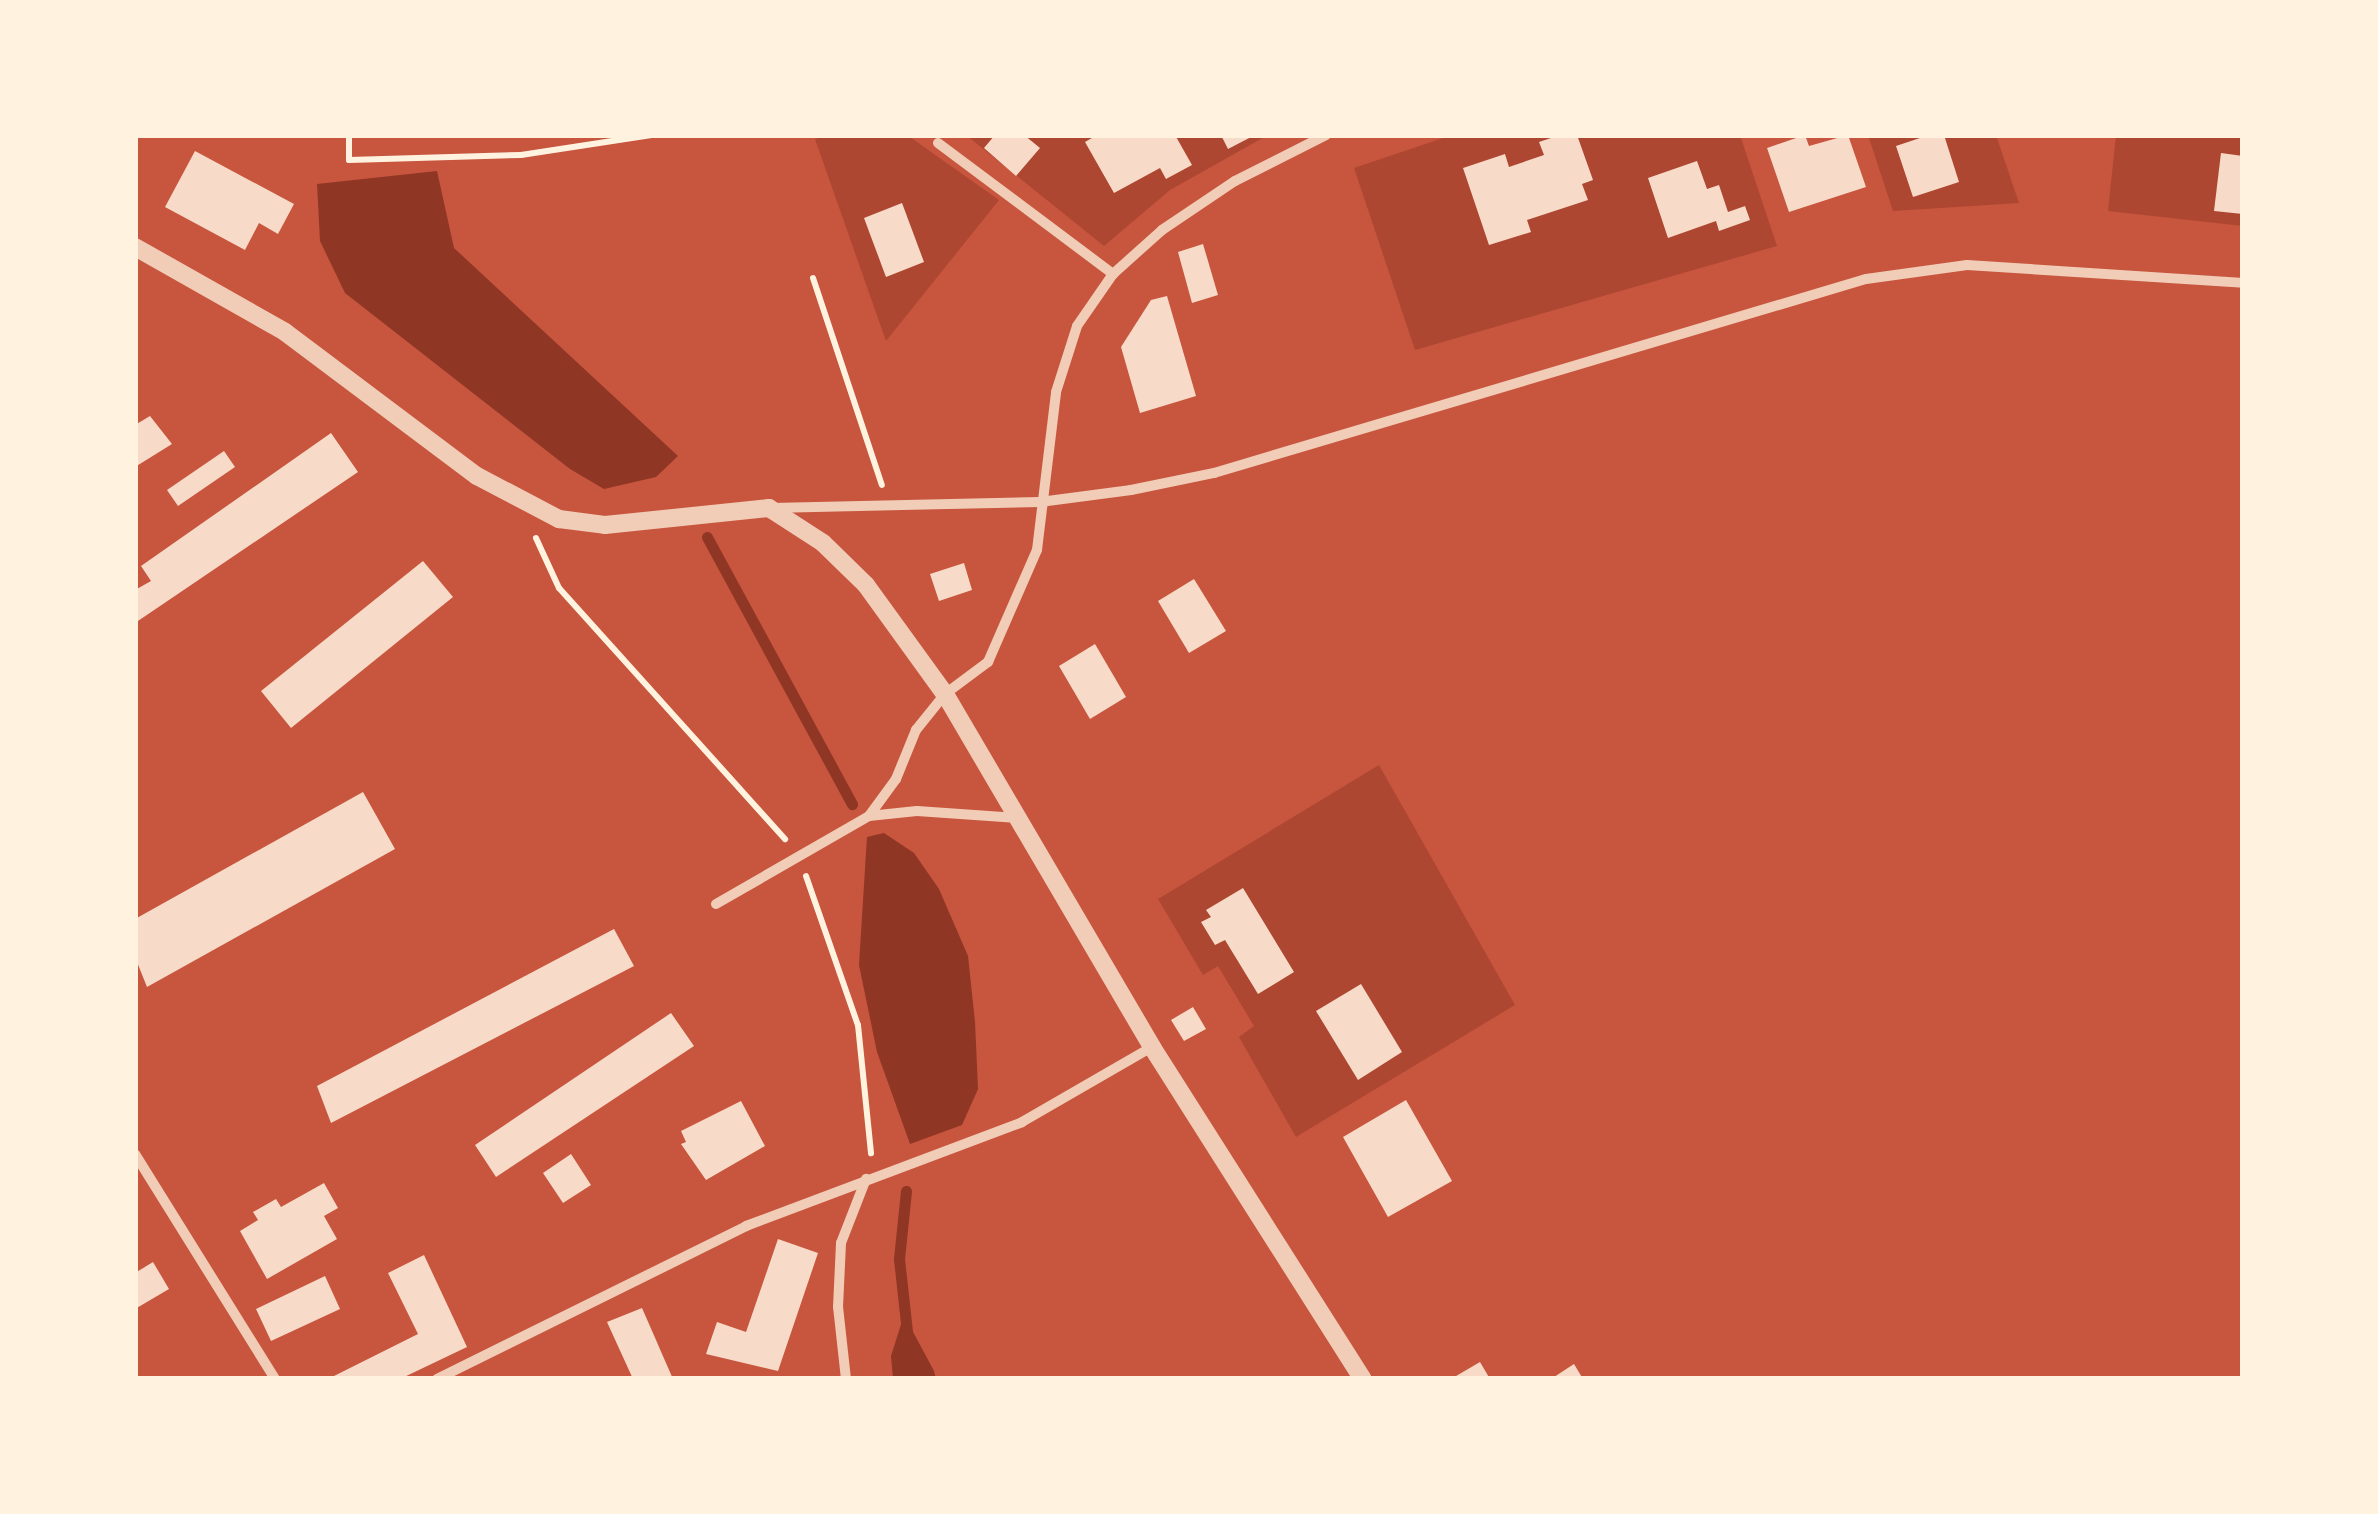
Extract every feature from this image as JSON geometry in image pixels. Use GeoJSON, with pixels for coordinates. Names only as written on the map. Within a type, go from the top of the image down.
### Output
{"type":"FeatureCollection","features":[{"type":"Feature","properties":{"kind":"street"},"geometry":{"type":"LineString","coordinates":[[716,904],[869,816],[896,780],[916,730],[945,694],[988,662],[1036,550],[1040,502],[1067,359],[1078,326],[1113,274],[1162,230],[1235,181],[1326,135]]}},
{"type":"Feature","properties":{"kind":"street"},"geometry":{"type":"LineString","coordinates":[[938,143],[1113,274]]}},
{"type":"Feature","properties":{"kind":"street"},"geometry":{"type":"LineString","coordinates":[[135,247],[285,332],[518,500],[559,519],[605,525],[769,508],[1040,502],[1214,473],[1866,280],[1967,265],[2243,284]]}},
{"type":"Feature","properties":{"kind":"street"},"geometry":{"type":"LineString","coordinates":[[769,508],[823,544],[866,584],[945,694],[1152,1046],[1363,1379]]}},
{"type":"Feature","properties":{"kind":"street"},"geometry":{"type":"LineString","coordinates":[[869,816],[918,811],[1018,818]]}},
{"type":"Feature","properties":{"kind":"street"},"geometry":{"type":"LineString","coordinates":[[437,1379],[746,1226],[1022,1122],[1152,1046]]}},
{"type":"Feature","properties":{"kind":"street"},"geometry":{"type":"LineString","coordinates":[[135,1154],[275,1379]]}},
{"type":"Feature","properties":{"kind":"street"},"geometry":{"type":"LineString","coordinates":[[846,1379],[838,1307],[841,1244],[866,1178]]}},
{"type":"Feature","properties":{"kind":"path"},"geometry":{"type":"LineString","coordinates":[[349,135],[349,160],[521,155],[650,135]]}},
{"type":"Feature","properties":{"kind":"path"},"geometry":{"type":"LineString","coordinates":[[812,278],[888,505]]}},
{"type":"Feature","properties":{"kind":"path"},"geometry":{"type":"LineString","coordinates":[[518,500],[559,588],[798,857],[836,946],[858,1025],[872,1162],[866,1178]]}},
{"type":"Feature","properties":{"kind":"shaded area"},"geometry":{"type":"Polygon","coordinates":[[[835,135],[907,135],[999,200],[886,341],[815,139],[835,135]]]}},
{"type":"Feature","properties":{"kind":"shaded area"},"geometry":{"type":"Polygon","coordinates":[[[966,135],[1268,135],[1170,190],[1104,246],[966,135]]]}},
{"type":"Feature","properties":{"kind":"shaded area"},"geometry":{"type":"Polygon","coordinates":[[[1452,135],[1740,135],[1777,246],[1415,350],[1354,168],[1452,135]]]}},
{"type":"Feature","properties":{"kind":"shaded area"},"geometry":{"type":"Polygon","coordinates":[[[1868,135],[1996,135],[2019,203],[1893,211],[1868,135]]]}},
{"type":"Feature","properties":{"kind":"shaded area"},"geometry":{"type":"Polygon","coordinates":[[[2116,135],[2243,135],[2243,226],[2108,211],[2116,135]]]}},
{"type":"Feature","properties":{"kind":"shaded area"},"geometry":{"type":"Polygon","coordinates":[[[437,171],[454,248],[678,456],[656,477],[604,489],[570,469],[345,293],[320,241],[317,184],[437,171]]]}},
{"type":"Feature","properties":{"kind":"shaded area"},"geometry":{"type":"Polygon","coordinates":[[[1379,765],[1515,1005],[1296,1137],[1239,1037],[1254,1026],[1218,966],[1203,975],[1158,899],[1379,765]]]}},
{"type":"Feature","properties":{"kind":"shaded area"},"geometry":{"type":"Polygon","coordinates":[[[884,833],[914,853],[939,889],[968,956],[975,1022],[978,1089],[962,1125],[910,1144],[877,1052],[859,965],[867,837],[884,833]]]}},
{"type":"Feature","properties":{"kind":"shaded area"},"geometry":{"type":"Polygon","coordinates":[[[904,1315],[936,1379],[893,1379],[891,1356],[904,1315]]]}},
{"type":"Feature","properties":{"kind":"building"},"geometry":{"type":"Polygon","coordinates":[[[995,135],[1024,135],[1040,148],[1016,176],[984,148],[995,135]]]}},
{"type":"Feature","properties":{"kind":"building"},"geometry":{"type":"Polygon","coordinates":[[[1097,135],[1175,135],[1192,165],[1166,179],[1160,168],[1114,193],[1085,142],[1097,135]]]}},
{"type":"Feature","properties":{"kind":"building"},"geometry":{"type":"Polygon","coordinates":[[[1221,135],[1255,135],[1228,149],[1221,135]]]}},
{"type":"Feature","properties":{"kind":"building"},"geometry":{"type":"Polygon","coordinates":[[[1560,135],[1577,135],[1593,180],[1582,184],[1588,200],[1527,220],[1531,232],[1489,245],[1463,168],[1505,154],[1509,167],[1544,155],[1539,142],[1560,135]]]}},
{"type":"Feature","properties":{"kind":"building"},"geometry":{"type":"Polygon","coordinates":[[[1805,135],[1809,146],[1848,135],[1866,187],[1789,212],[1767,148],[1805,135]]]}},
{"type":"Feature","properties":{"kind":"building"},"geometry":{"type":"Polygon","coordinates":[[[1929,135],[1944,135],[1959,182],[1913,197],[1896,146],[1929,135]]]}},
{"type":"Feature","properties":{"kind":"building"},"geometry":{"type":"Polygon","coordinates":[[[195,151],[294,204],[278,234],[259,223],[245,250],[165,207],[195,151]]]}},
{"type":"Feature","properties":{"kind":"building"},"geometry":{"type":"Polygon","coordinates":[[[2221,153],[2243,156],[2243,214],[2214,211],[2221,153]]]}},
{"type":"Feature","properties":{"kind":"building"},"geometry":{"type":"Polygon","coordinates":[[[1697,161],[1707,189],[1719,185],[1728,212],[1745,206],[1750,220],[1719,231],[1716,221],[1668,238],[1648,178],[1697,161]]]}},
{"type":"Feature","properties":{"kind":"building"},"geometry":{"type":"Polygon","coordinates":[[[902,203],[924,262],[886,277],[864,218],[902,203]]]}},
{"type":"Feature","properties":{"kind":"building"},"geometry":{"type":"Polygon","coordinates":[[[1203,244],[1218,295],[1192,303],[1178,252],[1203,244]]]}},
{"type":"Feature","properties":{"kind":"building"},"geometry":{"type":"Polygon","coordinates":[[[1167,296],[1196,396],[1140,413],[1121,347],[1151,300],[1167,296]]]}},
{"type":"Feature","properties":{"kind":"building"},"geometry":{"type":"Polygon","coordinates":[[[150,416],[172,444],[135,467],[135,425],[150,416]]]}},
{"type":"Feature","properties":{"kind":"building"},"geometry":{"type":"Polygon","coordinates":[[[331,433],[358,472],[135,623],[135,590],[151,581],[141,566],[331,433]]]}},
{"type":"Feature","properties":{"kind":"building"},"geometry":{"type":"Polygon","coordinates":[[[224,451],[235,467],[178,506],[167,490],[224,451]]]}},
{"type":"Feature","properties":{"kind":"building"},"geometry":{"type":"Polygon","coordinates":[[[423,561],[453,597],[291,728],[261,691],[423,561]]]}},
{"type":"Feature","properties":{"kind":"building"},"geometry":{"type":"Polygon","coordinates":[[[964,563],[972,590],[939,601],[930,574],[964,563]]]}},
{"type":"Feature","properties":{"kind":"building"},"geometry":{"type":"Polygon","coordinates":[[[1194,579],[1226,631],[1189,653],[1158,601],[1194,579]]]}},
{"type":"Feature","properties":{"kind":"building"},"geometry":{"type":"Polygon","coordinates":[[[1095,644],[1126,697],[1090,719],[1059,666],[1095,644]]]}},
{"type":"Feature","properties":{"kind":"building"},"geometry":{"type":"Polygon","coordinates":[[[363,792],[395,849],[147,987],[135,957],[135,919],[363,792]]]}},
{"type":"Feature","properties":{"kind":"building"},"geometry":{"type":"Polygon","coordinates":[[[1243,888],[1294,972],[1258,994],[1225,940],[1215,945],[1201,922],[1211,917],[1206,910],[1243,888]]]}},
{"type":"Feature","properties":{"kind":"building"},"geometry":{"type":"Polygon","coordinates":[[[614,929],[634,966],[331,1123],[317,1086],[614,929]]]}},
{"type":"Feature","properties":{"kind":"building"},"geometry":{"type":"Polygon","coordinates":[[[1361,984],[1402,1052],[1358,1080],[1316,1011],[1361,984]]]}},
{"type":"Feature","properties":{"kind":"building"},"geometry":{"type":"Polygon","coordinates":[[[1193,1007],[1206,1029],[1184,1041],[1171,1020],[1193,1007]]]}},
{"type":"Feature","properties":{"kind":"building"},"geometry":{"type":"Polygon","coordinates":[[[671,1013],[694,1046],[496,1177],[475,1145],[671,1013]]]}},
{"type":"Feature","properties":{"kind":"building"},"geometry":{"type":"Polygon","coordinates":[[[1406,1100],[1452,1181],[1388,1217],[1343,1137],[1406,1100]]]}},
{"type":"Feature","properties":{"kind":"building"},"geometry":{"type":"Polygon","coordinates":[[[741,1101],[765,1146],[706,1180],[681,1144],[686,1142],[681,1131],[741,1101]]]}},
{"type":"Feature","properties":{"kind":"building"},"geometry":{"type":"Polygon","coordinates":[[[571,1154],[591,1185],[563,1203],[543,1173],[571,1154]]]}},
{"type":"Feature","properties":{"kind":"building"},"geometry":{"type":"Polygon","coordinates":[[[324,1183],[338,1208],[324,1216],[337,1239],[267,1279],[240,1231],[258,1220],[253,1212],[276,1199],[281,1207],[324,1183]]]}},
{"type":"Feature","properties":{"kind":"building"},"geometry":{"type":"Polygon","coordinates":[[[778,1239],[818,1253],[778,1371],[706,1354],[717,1322],[746,1332],[778,1239]]]}},
{"type":"Feature","properties":{"kind":"building"},"geometry":{"type":"Polygon","coordinates":[[[424,1255],[467,1347],[400,1379],[328,1379],[418,1334],[388,1273],[424,1255]]]}},
{"type":"Feature","properties":{"kind":"building"},"geometry":{"type":"Polygon","coordinates":[[[153,1262],[169,1289],[135,1309],[135,1273],[153,1262]]]}},
{"type":"Feature","properties":{"kind":"building"},"geometry":{"type":"Polygon","coordinates":[[[325,1276],[340,1309],[271,1341],[256,1309],[325,1276]]]}},
{"type":"Feature","properties":{"kind":"building"},"geometry":{"type":"Polygon","coordinates":[[[642,1308],[673,1379],[633,1379],[607,1322],[642,1308]]]}},
{"type":"Feature","properties":{"kind":"building"},"geometry":{"type":"Polygon","coordinates":[[[1480,1362],[1490,1379],[1451,1379],[1480,1362]]]}},
{"type":"Feature","properties":{"kind":"building"},"geometry":{"type":"Polygon","coordinates":[[[1574,1364],[1583,1379],[1551,1379],[1574,1364]]]}},
{"type":"Feature","properties":{"kind":"waterway"},"geometry":{"type":"LineString","coordinates":[[707,537],[852,804]]}},
{"type":"Feature","properties":{"kind":"waterway"},"geometry":{"type":"LineString","coordinates":[[906,1191],[899,1259],[907,1331]]}}]}
